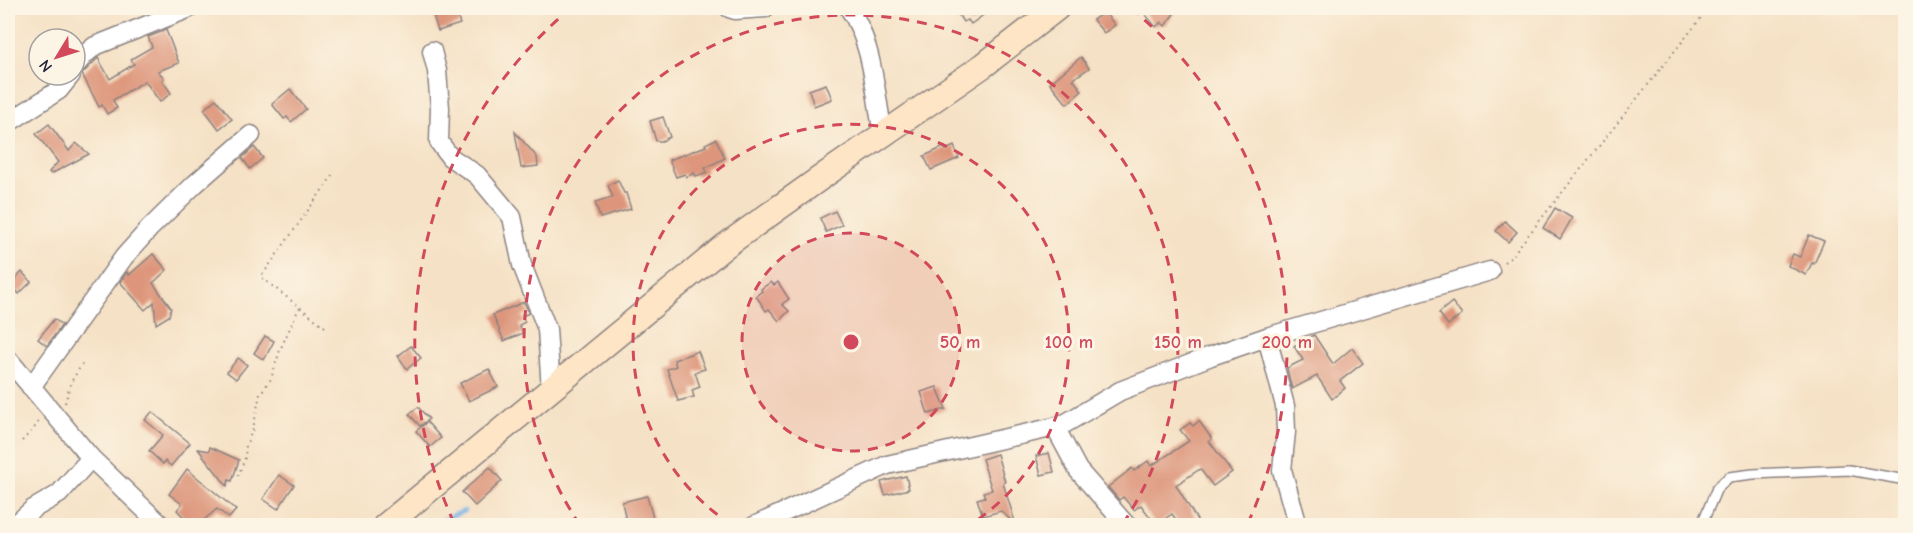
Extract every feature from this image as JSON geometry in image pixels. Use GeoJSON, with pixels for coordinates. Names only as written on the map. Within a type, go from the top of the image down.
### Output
{"type":"FeatureCollection","features":[{"type":"Feature","properties":{"kind":"street"},"geometry":{"type":"LineString","coordinates":[[87,53],[95,46],[190,8]]}},
{"type":"Feature","properties":{"kind":"street"},"geometry":{"type":"LineString","coordinates":[[729,8],[741,10],[765,8]]}},
{"type":"Feature","properties":{"kind":"street"},"geometry":{"type":"LineString","coordinates":[[849,8],[857,20],[867,50],[883,134]]}},
{"type":"Feature","properties":{"kind":"street"},"geometry":{"type":"LineString","coordinates":[[385,525],[725,246],[984,65],[1057,8]]}},
{"type":"Feature","properties":{"kind":"street"},"geometry":{"type":"LineString","coordinates":[[432,51],[437,71],[440,108],[439,142],[450,157],[477,175],[512,217],[522,265],[547,329],[551,390]]}},
{"type":"Feature","properties":{"kind":"street"},"geometry":{"type":"LineString","coordinates":[[8,123],[61,87]]}},
{"type":"Feature","properties":{"kind":"street"},"geometry":{"type":"LineString","coordinates":[[31,387],[124,257],[195,184],[251,135]]}},
{"type":"Feature","properties":{"kind":"street"},"geometry":{"type":"LineString","coordinates":[[754,525],[887,465],[1055,427],[1120,392],[1267,337],[1490,271]]}},
{"type":"Feature","properties":{"kind":"street"},"geometry":{"type":"LineString","coordinates":[[1267,337],[1285,406],[1286,432],[1282,470],[1298,525]]}},
{"type":"Feature","properties":{"kind":"street"},"geometry":{"type":"LineString","coordinates":[[8,359],[91,458],[162,525]]}},
{"type":"Feature","properties":{"kind":"street"},"geometry":{"type":"LineString","coordinates":[[1055,427],[1078,470],[1127,525]]}},
{"type":"Feature","properties":{"kind":"street"},"geometry":{"type":"LineString","coordinates":[[14,525],[33,509],[60,494],[91,458]]}},
{"type":"Feature","properties":{"kind":"lane"},"geometry":{"type":"LineString","coordinates":[[1701,525],[1717,488],[1729,477],[1850,470],[1905,480]]}},
{"type":"Feature","properties":{"kind":"path"},"geometry":{"type":"LineString","coordinates":[[1490,271],[1510,258],[1709,8]]}},
{"type":"Feature","properties":{"kind":"path"},"geometry":{"type":"LineString","coordinates":[[325,327],[261,277],[335,172]]}},
{"type":"Feature","properties":{"kind":"path"},"geometry":{"type":"LineString","coordinates":[[238,476],[245,458],[246,445],[253,429],[260,394],[271,379],[279,350],[299,308]]}},
{"type":"Feature","properties":{"kind":"path"},"geometry":{"type":"LineString","coordinates":[[62,423],[71,382],[84,361]]}},
{"type":"Feature","properties":{"kind":"path"},"geometry":{"type":"LineString","coordinates":[[22,441],[37,425],[46,404]]}},
{"type":"Feature","properties":{"kind":"building"},"geometry":{"type":"Polygon","coordinates":[[[431,8],[455,8],[460,24],[438,31],[431,8]]]}},
{"type":"Feature","properties":{"kind":"building"},"geometry":{"type":"Polygon","coordinates":[[[954,8],[993,8],[971,24],[968,20],[963,22],[954,8]]]}},
{"type":"Feature","properties":{"kind":"building"},"geometry":{"type":"Polygon","coordinates":[[[1140,8],[1178,8],[1165,26],[1161,22],[1156,27],[1140,8]]]}},
{"type":"Feature","properties":{"kind":"building"},"geometry":{"type":"Polygon","coordinates":[[[1104,12],[1115,25],[1104,33],[1093,20],[1104,12]]]}},
{"type":"Feature","properties":{"kind":"building"},"geometry":{"type":"Polygon","coordinates":[[[166,30],[179,63],[158,71],[171,93],[160,102],[145,81],[113,100],[117,108],[107,114],[102,105],[99,107],[87,84],[87,69],[98,58],[110,79],[134,64],[131,59],[152,47],[148,37],[166,30]]]}},
{"type":"Feature","properties":{"kind":"building"},"geometry":{"type":"Polygon","coordinates":[[[1081,57],[1089,68],[1073,79],[1082,91],[1067,104],[1050,83],[1081,57]]]}},
{"type":"Feature","properties":{"kind":"building"},"geometry":{"type":"Polygon","coordinates":[[[826,84],[832,99],[814,106],[809,90],[826,84]]]}},
{"type":"Feature","properties":{"kind":"building"},"geometry":{"type":"Polygon","coordinates":[[[290,89],[306,109],[291,122],[287,117],[284,119],[272,104],[290,89]]]}},
{"type":"Feature","properties":{"kind":"building"},"geometry":{"type":"Polygon","coordinates":[[[216,99],[232,119],[219,129],[204,109],[216,99]]]}},
{"type":"Feature","properties":{"kind":"building"},"geometry":{"type":"Polygon","coordinates":[[[663,117],[670,137],[656,141],[650,121],[663,117]]]}},
{"type":"Feature","properties":{"kind":"building"},"geometry":{"type":"Polygon","coordinates":[[[49,124],[69,151],[76,143],[89,154],[51,174],[49,172],[58,162],[36,134],[49,124]]]}},
{"type":"Feature","properties":{"kind":"building"},"geometry":{"type":"Polygon","coordinates":[[[515,132],[537,157],[538,166],[521,168],[515,132]]]}},
{"type":"Feature","properties":{"kind":"building"},"geometry":{"type":"Polygon","coordinates":[[[716,139],[725,158],[705,168],[707,172],[696,176],[694,173],[686,177],[685,174],[676,177],[669,160],[706,146],[705,144],[716,139]]]}},
{"type":"Feature","properties":{"kind":"building"},"geometry":{"type":"Polygon","coordinates":[[[954,146],[959,158],[931,170],[924,156],[944,147],[946,150],[954,146]]]}},
{"type":"Feature","properties":{"kind":"building"},"geometry":{"type":"Polygon","coordinates":[[[254,147],[263,158],[250,169],[242,158],[254,147]]]}},
{"type":"Feature","properties":{"kind":"building"},"geometry":{"type":"Polygon","coordinates":[[[618,180],[626,193],[631,209],[600,218],[595,202],[613,197],[608,185],[618,180]]]}},
{"type":"Feature","properties":{"kind":"building"},"geometry":{"type":"Polygon","coordinates":[[[1555,208],[1572,218],[1560,239],[1543,228],[1555,208]]]}},
{"type":"Feature","properties":{"kind":"building"},"geometry":{"type":"Polygon","coordinates":[[[835,211],[842,225],[826,232],[820,218],[835,211]]]}},
{"type":"Feature","properties":{"kind":"building"},"geometry":{"type":"Polygon","coordinates":[[[1505,221],[1517,232],[1508,242],[1496,231],[1505,221]]]}},
{"type":"Feature","properties":{"kind":"building"},"geometry":{"type":"Polygon","coordinates":[[[1809,235],[1824,241],[1814,264],[1812,263],[1806,275],[1788,266],[1793,254],[1800,257],[1809,235]]]}},
{"type":"Feature","properties":{"kind":"building"},"geometry":{"type":"Polygon","coordinates":[[[153,254],[167,270],[153,283],[171,308],[169,316],[156,324],[154,302],[145,310],[120,282],[127,272],[129,275],[153,254]]]}},
{"type":"Feature","properties":{"kind":"building"},"geometry":{"type":"Polygon","coordinates":[[[22,272],[31,282],[19,294],[10,284],[22,272]]]}},
{"type":"Feature","properties":{"kind":"building"},"geometry":{"type":"Polygon","coordinates":[[[771,282],[774,285],[778,282],[789,299],[782,304],[789,311],[779,321],[769,309],[766,311],[756,296],[771,282]]]}},
{"type":"Feature","properties":{"kind":"building"},"geometry":{"type":"Polygon","coordinates":[[[524,302],[529,313],[522,316],[525,322],[519,325],[523,333],[504,341],[493,315],[524,302]]]}},
{"type":"Feature","properties":{"kind":"building"},"geometry":{"type":"Polygon","coordinates":[[[1452,302],[1462,314],[1448,325],[1439,313],[1452,302]]]}},
{"type":"Feature","properties":{"kind":"building"},"geometry":{"type":"Polygon","coordinates":[[[54,319],[62,325],[47,346],[38,339],[54,319]]]}},
{"type":"Feature","properties":{"kind":"building"},"geometry":{"type":"Polygon","coordinates":[[[1314,335],[1333,364],[1352,348],[1363,363],[1340,381],[1345,388],[1332,399],[1317,376],[1292,389],[1287,368],[1303,360],[1294,346],[1314,335]]]}},
{"type":"Feature","properties":{"kind":"building"},"geometry":{"type":"Polygon","coordinates":[[[265,336],[274,341],[264,360],[254,353],[265,336]]]}},
{"type":"Feature","properties":{"kind":"building"},"geometry":{"type":"Polygon","coordinates":[[[411,346],[421,358],[407,369],[398,356],[411,346]]]}},
{"type":"Feature","properties":{"kind":"building"},"geometry":{"type":"Polygon","coordinates":[[[698,351],[705,369],[695,372],[700,387],[692,390],[694,397],[678,401],[667,369],[676,366],[674,360],[698,351]]]}},
{"type":"Feature","properties":{"kind":"building"},"geometry":{"type":"Polygon","coordinates":[[[238,358],[247,365],[236,379],[227,372],[238,358]]]}},
{"type":"Feature","properties":{"kind":"building"},"geometry":{"type":"Polygon","coordinates":[[[489,369],[498,387],[469,401],[460,383],[489,369]]]}},
{"type":"Feature","properties":{"kind":"building"},"geometry":{"type":"Polygon","coordinates":[[[937,387],[946,409],[928,414],[921,392],[937,387]]]}},
{"type":"Feature","properties":{"kind":"building"},"geometry":{"type":"Polygon","coordinates":[[[418,407],[429,419],[420,426],[409,414],[418,407]]]}},
{"type":"Feature","properties":{"kind":"building"},"geometry":{"type":"Polygon","coordinates":[[[152,412],[190,443],[171,466],[165,461],[163,464],[149,451],[163,435],[145,420],[152,412]]]}},
{"type":"Feature","properties":{"kind":"building"},"geometry":{"type":"Polygon","coordinates":[[[1199,421],[1212,439],[1209,441],[1232,472],[1213,486],[1200,469],[1176,485],[1200,525],[1180,525],[1172,514],[1156,525],[1141,505],[1134,510],[1123,497],[1119,500],[1108,487],[1132,468],[1134,471],[1148,461],[1151,466],[1189,441],[1180,430],[1190,423],[1193,426],[1199,421]]]}},
{"type":"Feature","properties":{"kind":"building"},"geometry":{"type":"Polygon","coordinates":[[[427,422],[441,438],[430,447],[416,431],[427,422]]]}},
{"type":"Feature","properties":{"kind":"building"},"geometry":{"type":"Polygon","coordinates":[[[210,447],[239,460],[232,481],[229,480],[227,486],[198,449],[209,451],[210,447]]]}},
{"type":"Feature","properties":{"kind":"building"},"geometry":{"type":"Polygon","coordinates":[[[1049,453],[1054,472],[1041,475],[1036,456],[1049,453]]]}},
{"type":"Feature","properties":{"kind":"building"},"geometry":{"type":"Polygon","coordinates":[[[997,454],[1016,525],[1001,511],[983,516],[977,499],[985,497],[983,492],[992,490],[982,459],[997,454]]]}},
{"type":"Feature","properties":{"kind":"building"},"geometry":{"type":"Polygon","coordinates":[[[490,467],[502,481],[475,506],[462,492],[490,467]]]}},
{"type":"Feature","properties":{"kind":"building"},"geometry":{"type":"Polygon","coordinates":[[[187,469],[236,510],[229,518],[217,509],[198,525],[191,525],[177,510],[182,504],[169,494],[187,469]]]}},
{"type":"Feature","properties":{"kind":"building"},"geometry":{"type":"Polygon","coordinates":[[[279,475],[294,485],[278,509],[263,499],[279,475]]]}},
{"type":"Feature","properties":{"kind":"building"},"geometry":{"type":"Polygon","coordinates":[[[906,476],[909,489],[885,495],[881,482],[906,476]]]}},
{"type":"Feature","properties":{"kind":"building"},"geometry":{"type":"Polygon","coordinates":[[[647,496],[655,525],[627,525],[622,502],[647,496]]]}},
{"type":"Feature","properties":{"kind":"waterway"},"geometry":{"type":"LineString","coordinates":[[429,526],[464,511]]}}]}
